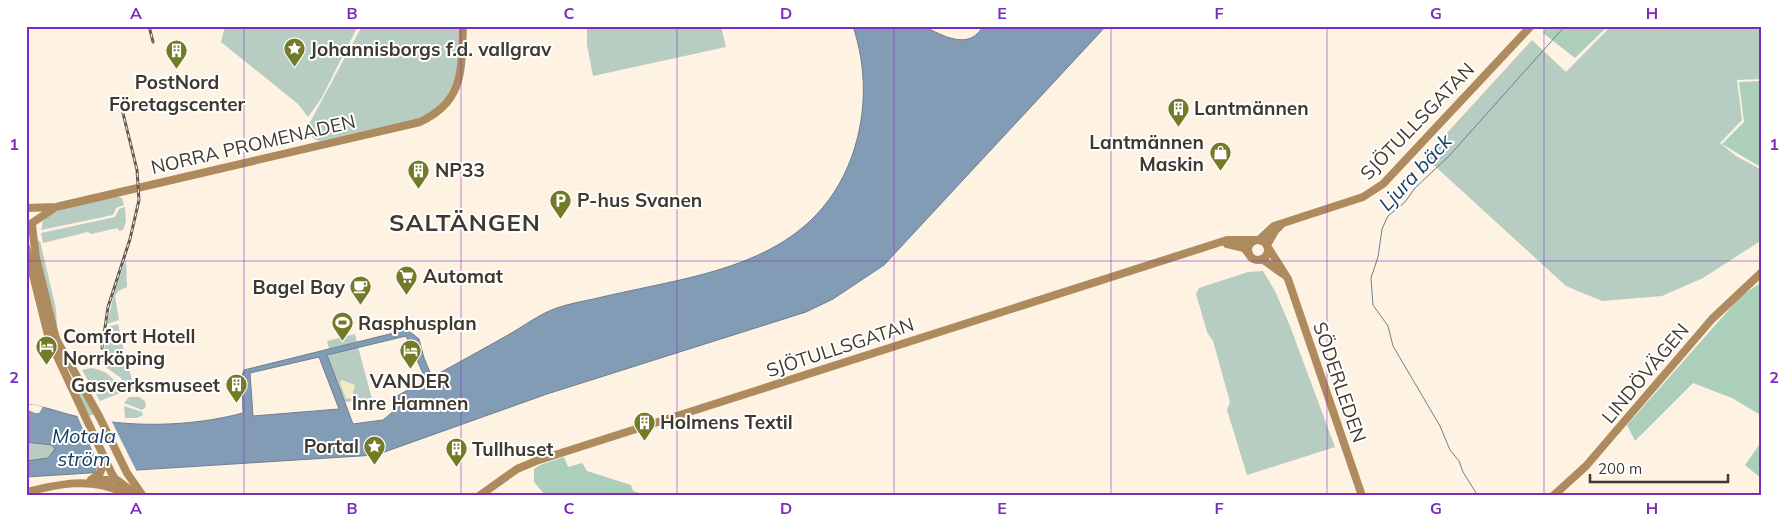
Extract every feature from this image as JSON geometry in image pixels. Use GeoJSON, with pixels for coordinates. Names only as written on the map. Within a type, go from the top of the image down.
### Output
{"type":"FeatureCollection","features":[{"type":"Feature","properties":{"kind":"main road","name":"NORRA PROMENADEN"},"geometry":{"type":"LineString","coordinates":[[27,209],[41,211],[420,122],[438,111],[451,99],[459,80],[463,26]]}},
{"type":"Feature","properties":{"kind":"main road","name":"SJÖTULLSGATAN"},"geometry":{"type":"LineString","coordinates":[[479,496],[517,469],[536,460],[1227,240],[1256,240],[1274,226],[1363,197],[1383,184],[1531,26]]}},
{"type":"Feature","properties":{"kind":"main road","name":"NORRA PROMENADEN"},"geometry":{"type":"LineString","coordinates":[[30,228],[52,207]]}},
{"type":"Feature","properties":{"kind":"main road"},"geometry":{"type":"LineString","coordinates":[[27,209],[32,216],[30,228],[31,257],[49,339],[106,460],[138,496]]}},
{"type":"Feature","properties":{"kind":"main road"},"geometry":{"type":"LineString","coordinates":[[1262,259],[1267,255],[1268,247],[1275,231],[1282,224]]}},
{"type":"Feature","properties":{"kind":"main road"},"geometry":{"type":"LineString","coordinates":[[1268,247],[1256,240],[1248,248],[1250,254],[1255,259],[1262,259],[1279,270],[1288,279]]}},
{"type":"Feature","properties":{"kind":"main road","name":"SJÖTULLSGATAN"},"geometry":{"type":"LineString","coordinates":[[1218,244],[1236,244],[1250,254]]}},
{"type":"Feature","properties":{"kind":"main road"},"geometry":{"type":"LineString","coordinates":[[26,247],[31,257],[56,340],[100,418],[124,494]]}},
{"type":"Feature","properties":{"kind":"main road","name":"SÖDERLEDEN"},"geometry":{"type":"LineString","coordinates":[[1268,247],[1288,279],[1362,496]]}},
{"type":"Feature","properties":{"kind":"main road","name":"LINDÖVÄGEN"},"geometry":{"type":"LineString","coordinates":[[1553,496],[1586,466],[1712,319],[1762,272]]}},
{"type":"Feature","properties":{"kind":"main road"},"geometry":{"type":"LineString","coordinates":[[91,480],[98,475],[106,460]]}},
{"type":"Feature","properties":{"kind":"main road"},"geometry":{"type":"LineString","coordinates":[[26,492],[119,475]]}},
{"type":"Feature","properties":{"kind":"main road"},"geometry":{"type":"LineString","coordinates":[[105,486],[119,475]]}},
{"type":"Feature","properties":{"kind":"main road"},"geometry":{"type":"LineString","coordinates":[[119,475],[143,496]]}},
{"type":"Feature","properties":{"kind":"main road"},"geometry":{"type":"LineString","coordinates":[[74,482],[105,486],[124,494]]}},
{"type":"Feature","properties":{"kind":"green space"},"geometry":{"type":"Polygon","coordinates":[[[225,26],[358,26],[321,99],[308,117],[298,104],[221,42],[225,26]]]}},
{"type":"Feature","properties":{"kind":"green space"},"geometry":{"type":"Polygon","coordinates":[[[362,26],[459,26],[457,66],[451,88],[445,98],[424,117],[320,141],[314,139],[309,130],[309,124],[362,26]]]}},
{"type":"Feature","properties":{"kind":"green space"},"geometry":{"type":"Polygon","coordinates":[[[587,26],[721,26],[726,47],[593,76],[587,45],[587,26]]]}},
{"type":"Feature","properties":{"kind":"green space"},"geometry":{"type":"Polygon","coordinates":[[[1547,26],[1608,26],[1575,58],[1543,33],[1547,26]]]}},
{"type":"Feature","properties":{"kind":"green space"},"geometry":{"type":"Polygon","coordinates":[[[1611,26],[1762,26],[1762,79],[1737,80],[1742,120],[1720,143],[1736,156],[1762,170],[1762,240],[1703,278],[1662,296],[1602,301],[1566,286],[1425,157],[1532,40],[1566,72],[1611,26]]]}},
{"type":"Feature","properties":{"kind":"green space"},"geometry":{"type":"Polygon","coordinates":[[[1762,81],[1762,168],[1722,144],[1744,122],[1739,82],[1762,81]]]}},
{"type":"Feature","properties":{"kind":"green space"},"geometry":{"type":"Polygon","coordinates":[[[116,196],[122,198],[124,205],[116,208],[113,215],[41,230],[43,221],[50,213],[116,196]]]}},
{"type":"Feature","properties":{"kind":"green space"},"geometry":{"type":"Polygon","coordinates":[[[125,207],[126,221],[123,230],[119,231],[118,228],[91,234],[88,232],[43,243],[41,233],[115,217],[119,209],[125,207]]]}},
{"type":"Feature","properties":{"kind":"green space"},"geometry":{"type":"Polygon","coordinates":[[[40,241],[56,309],[57,328],[61,341],[59,340],[35,242],[40,241]]]}},
{"type":"Feature","properties":{"kind":"green space"},"geometry":{"type":"Polygon","coordinates":[[[126,259],[127,287],[118,291],[115,296],[119,320],[107,324],[115,290],[126,259]]]}},
{"type":"Feature","properties":{"kind":"green space"},"geometry":{"type":"Polygon","coordinates":[[[1263,271],[1275,291],[1290,326],[1335,447],[1247,475],[1227,410],[1230,402],[1213,341],[1207,332],[1196,294],[1199,288],[1248,272],[1263,271]]]}},
{"type":"Feature","properties":{"kind":"green space"},"geometry":{"type":"Polygon","coordinates":[[[1762,282],[1762,416],[1732,398],[1693,383],[1635,441],[1627,425],[1741,296],[1762,282]]]}},
{"type":"Feature","properties":{"kind":"green space"},"geometry":{"type":"Polygon","coordinates":[[[118,324],[124,351],[103,356],[108,327],[118,324]]]}},
{"type":"Feature","properties":{"kind":"green space","name":"Rasphusplan"},"geometry":{"type":"Polygon","coordinates":[[[355,334],[357,342],[329,349],[327,341],[355,334]]]}},
{"type":"Feature","properties":{"kind":"green space"},"geometry":{"type":"Polygon","coordinates":[[[358,347],[372,399],[344,402],[326,355],[358,347]]]}},
{"type":"Feature","properties":{"kind":"green space"},"geometry":{"type":"Polygon","coordinates":[[[126,355],[134,389],[125,391],[121,378],[103,365],[102,361],[126,355]]]}},
{"type":"Feature","properties":{"kind":"green space"},"geometry":{"type":"Polygon","coordinates":[[[91,368],[102,371],[110,376],[116,383],[120,393],[100,401],[82,370],[91,368]]]}},
{"type":"Feature","properties":{"kind":"green space"},"geometry":{"type":"Polygon","coordinates":[[[76,382],[95,414],[89,416],[73,384],[76,382]]]}},
{"type":"Feature","properties":{"kind":"green space"},"geometry":{"type":"Polygon","coordinates":[[[129,397],[139,397],[145,401],[146,407],[142,410],[124,403],[129,397]]]}},
{"type":"Feature","properties":{"kind":"green space"},"geometry":{"type":"Polygon","coordinates":[[[124,406],[142,412],[143,415],[137,418],[125,418],[124,406]]]}},
{"type":"Feature","properties":{"kind":"green space"},"geometry":{"type":"Polygon","coordinates":[[[1762,441],[1762,479],[1745,465],[1762,441]]]}},
{"type":"Feature","properties":{"kind":"green space"},"geometry":{"type":"Polygon","coordinates":[[[26,442],[52,445],[55,447],[55,451],[48,458],[26,461],[26,442]]]}},
{"type":"Feature","properties":{"kind":"green space"},"geometry":{"type":"Polygon","coordinates":[[[564,457],[568,467],[582,463],[587,471],[631,485],[633,491],[649,496],[546,496],[534,482],[534,469],[564,457]]]}},
{"type":"Feature","properties":{"kind":"sand"},"geometry":{"type":"Polygon","coordinates":[[[342,380],[355,385],[352,398],[346,399],[340,383],[342,380]]]}},
{"type":"Feature","properties":{"kind":"water","name":"Motala ström"},"geometry":{"type":"Polygon","coordinates":[[[919,25],[947,37],[963,40],[977,34],[983,26],[1106,26],[884,265],[833,299],[806,312],[547,394],[376,455],[26,477],[26,461],[48,458],[55,449],[52,445],[26,442],[26,404],[75,416],[117,423],[181,423],[223,418],[243,413],[242,376],[244,370],[402,331],[409,331],[419,339],[432,377],[548,311],[714,271],[749,259],[781,243],[810,221],[834,193],[852,156],[863,107],[863,75],[858,42],[853,26],[919,25]],[[406,336],[327,355],[353,424],[383,420],[401,405],[397,396],[426,380],[406,336]],[[319,357],[250,373],[253,416],[339,409],[319,357]]]}},
{"type":"Feature","properties":{"kind":"pier"},"geometry":{"type":"Polygon","coordinates":[[[26,404],[43,407],[39,413],[35,413],[26,409],[26,404]]]}},
{"type":"Feature","properties":{"kind":"pier"},"geometry":{"type":"Polygon","coordinates":[[[77,415],[111,420],[137,472],[94,475],[98,467],[97,461],[77,415]]]}},
{"type":"Feature","properties":{"kind":"waterway","name":"Ljura bäck"},"geometry":{"type":"LineString","coordinates":[[1478,496],[1463,472],[1459,461],[1450,450],[1440,426],[1393,346],[1388,326],[1373,305],[1371,278],[1378,257],[1382,229],[1388,216],[1405,202],[1415,188],[1449,156],[1565,26]]}},
{"type":"Feature","properties":{"kind":"railway"},"geometry":{"type":"LineString","coordinates":[[149,26],[153,42]]}},
{"type":"Feature","properties":{"kind":"railway"},"geometry":{"type":"LineString","coordinates":[[102,348],[108,307],[130,239],[139,200],[137,170],[120,101]]}},
{"type":"Feature","properties":{"kind":"place","name":"Johannisborgs f.d. vallgrav"},"geometry":{"type":"Point","coordinates":[294,68]}},
{"type":"Feature","properties":{"kind":"place","name":"PostNord Företagscenter"},"geometry":{"type":"Point","coordinates":[177,70]}},
{"type":"Feature","properties":{"kind":"place","name":"Lantmännen"},"geometry":{"type":"Point","coordinates":[1178,127]}},
{"type":"Feature","properties":{"kind":"place","name":"Lantmännen Maskin"},"geometry":{"type":"Point","coordinates":[1220,172]}},
{"type":"Feature","properties":{"kind":"place","name":"NP33"},"geometry":{"type":"Point","coordinates":[419,189]}},
{"type":"Feature","properties":{"kind":"place","name":"P-hus Svanen"},"geometry":{"type":"Point","coordinates":[561,219]}},
{"type":"Feature","properties":{"kind":"place","name":"Automat"},"geometry":{"type":"Point","coordinates":[407,295]}},
{"type":"Feature","properties":{"kind":"place","name":"Bagel Bay"},"geometry":{"type":"Point","coordinates":[361,306]}},
{"type":"Feature","properties":{"kind":"place","name":"Rasphusplan"},"geometry":{"type":"Point","coordinates":[342,342]}},
{"type":"Feature","properties":{"kind":"place","name":"Comfort Hotell Norrköping"},"geometry":{"type":"Point","coordinates":[47,366]}},
{"type":"Feature","properties":{"kind":"place","name":"VANDER Inre Hamnen"},"geometry":{"type":"Point","coordinates":[410,369]}},
{"type":"Feature","properties":{"kind":"place","name":"Gasverksmuseet"},"geometry":{"type":"Point","coordinates":[236,404]}},
{"type":"Feature","properties":{"kind":"place","name":"Holmens Textil"},"geometry":{"type":"Point","coordinates":[644,441]}},
{"type":"Feature","properties":{"kind":"place","name":"Portal"},"geometry":{"type":"Point","coordinates":[375,465]}},
{"type":"Feature","properties":{"kind":"place","name":"Tullhuset"},"geometry":{"type":"Point","coordinates":[456,468]}},
{"type":"Feature","properties":{"kind":"district","name":"SALTÄNGEN"},"geometry":{"type":"Point","coordinates":[465,222]}}]}
